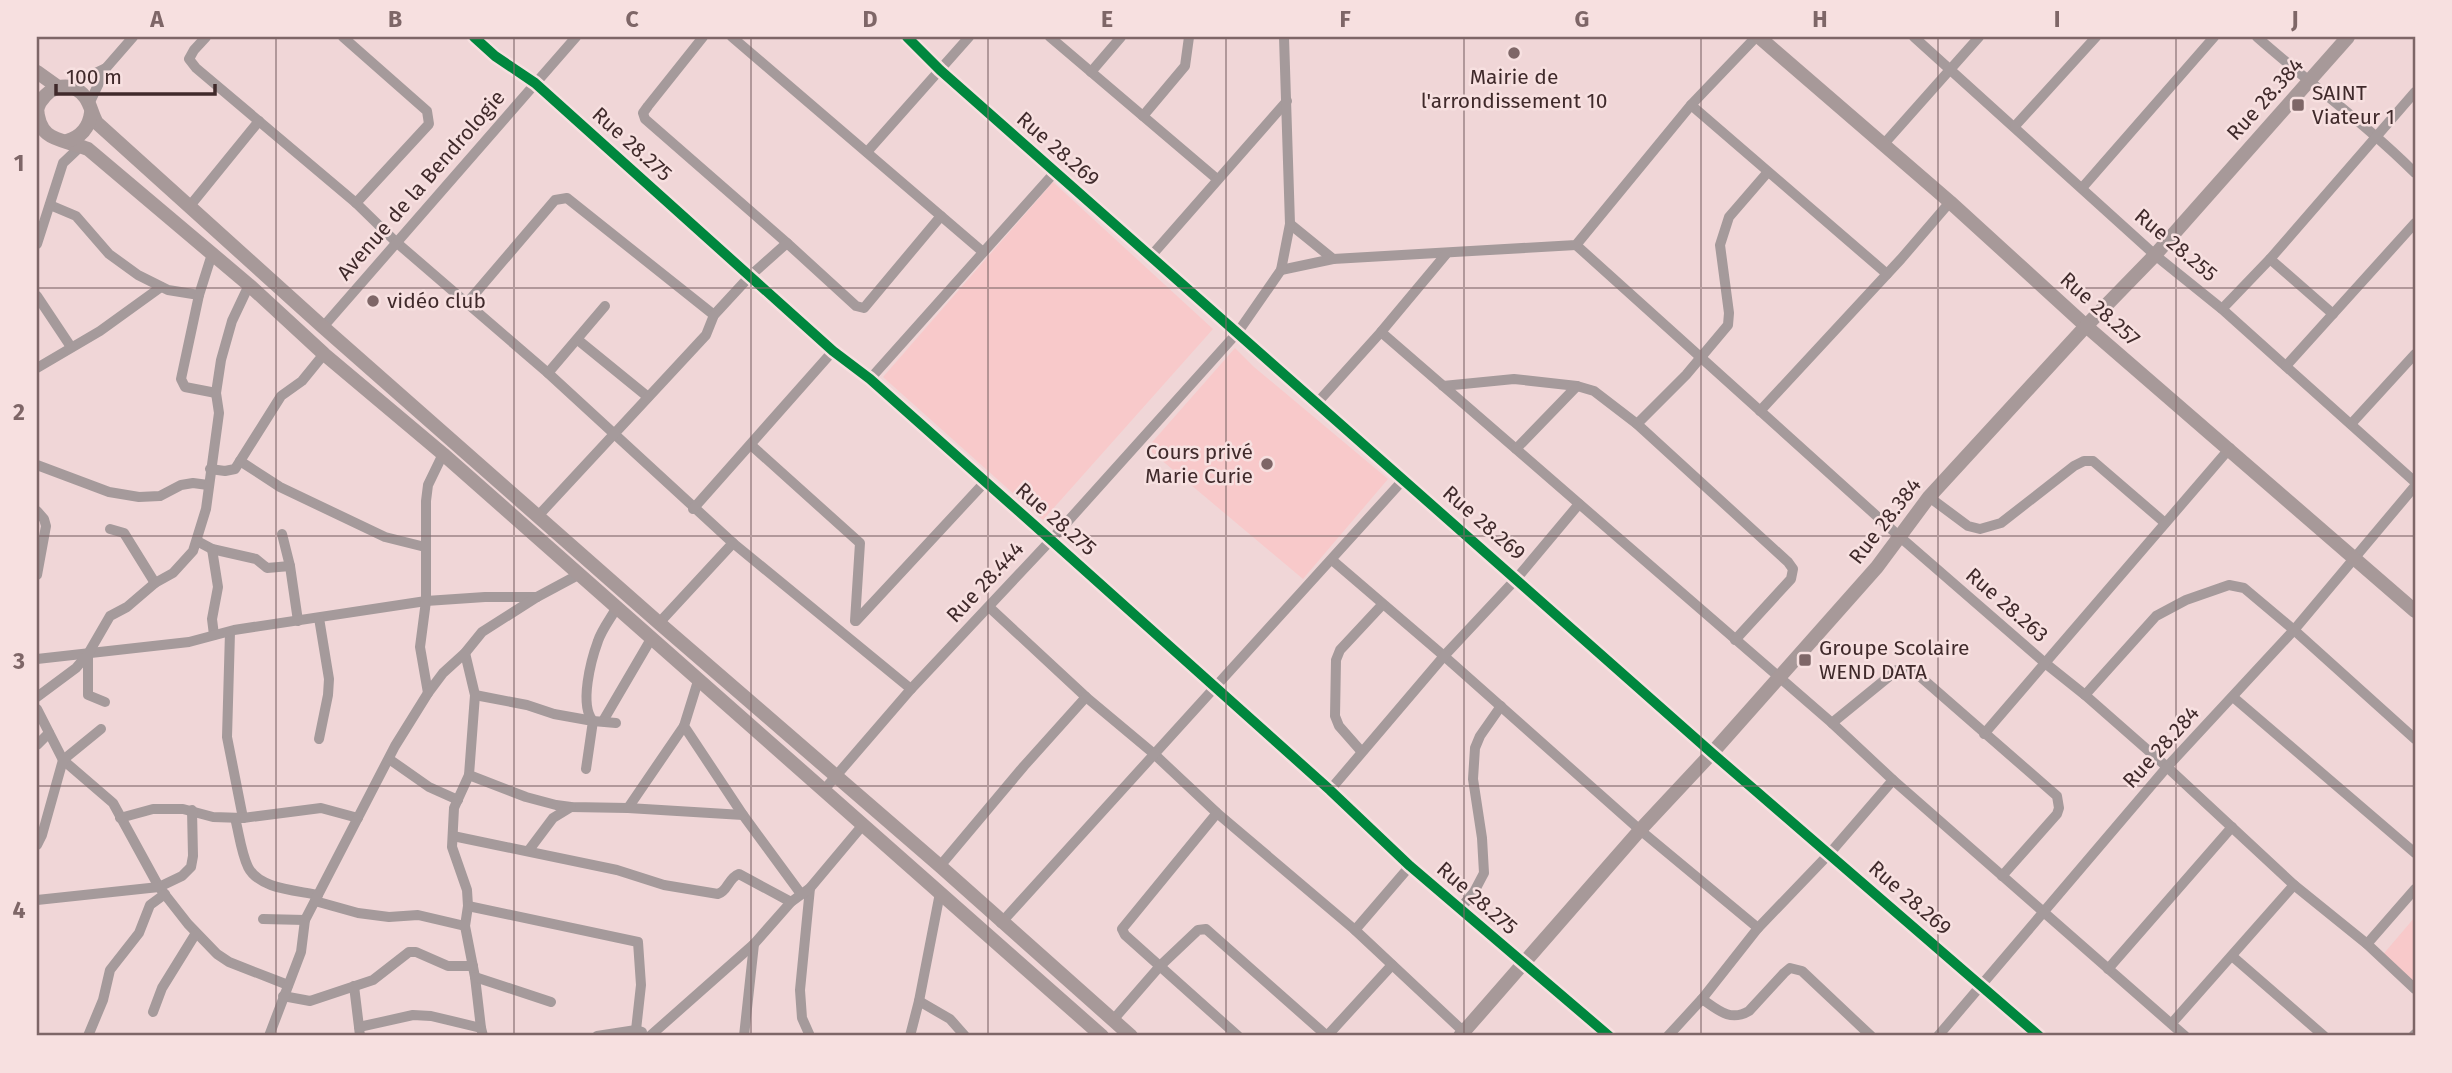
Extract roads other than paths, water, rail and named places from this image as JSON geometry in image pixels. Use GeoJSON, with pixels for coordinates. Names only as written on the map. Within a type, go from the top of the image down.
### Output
{"type":"FeatureCollection","features":[{"type":"Feature","properties":{"kind":"main road","name":"Rue 28.257"},"geometry":{"type":"LineString","coordinates":[[1758,37],[2415,611]]}},
{"type":"Feature","properties":{"kind":"main road","name":"Rue 28.384"},"geometry":{"type":"LineString","coordinates":[[1462,1034],[1640,830],[1713,753],[1877,568],[1929,497],[2155,255],[2348,37]]}},
{"type":"Feature","properties":{"kind":"main road"},"geometry":{"type":"LineString","coordinates":[[37,72],[63,87],[77,89],[97,123],[189,207],[1131,1036]]}},
{"type":"Feature","properties":{"kind":"main road"},"geometry":{"type":"LineString","coordinates":[[63,87],[44,95],[37,108],[40,127],[46,134],[88,149],[249,285],[324,354],[443,454],[1102,1036]]}},
{"type":"Feature","properties":{"kind":"main road"},"geometry":{"type":"LineString","coordinates":[[67,141],[81,134],[90,121],[90,109]]}},
{"type":"Feature","properties":{"kind":"street"},"geometry":{"type":"LineString","coordinates":[[90,109],[106,68],[133,37]]}},
{"type":"Feature","properties":{"kind":"street"},"geometry":{"type":"LineString","coordinates":[[206,37],[189,60],[196,68],[356,203],[548,373],[733,543],[911,689]]}},
{"type":"Feature","properties":{"kind":"street"},"geometry":{"type":"LineString","coordinates":[[343,37],[427,111],[429,117],[429,124],[356,203]]}},
{"type":"Feature","properties":{"kind":"street","name":"Rue 28.275"},"geometry":{"type":"LineString","coordinates":[[474,37],[495,56],[535,83],[834,351],[870,379],[1051,540],[1330,790],[1410,866],[1609,1036]]}},
{"type":"Feature","properties":{"kind":"street","name":"Avenue de la Bendrologie"},"geometry":{"type":"LineString","coordinates":[[323,327],[576,37]]}},
{"type":"Feature","properties":{"kind":"street"},"geometry":{"type":"LineString","coordinates":[[703,37],[643,113],[645,119],[856,306],[864,308],[942,216]]}},
{"type":"Feature","properties":{"kind":"street"},"geometry":{"type":"LineString","coordinates":[[732,37],[983,252]]}},
{"type":"Feature","properties":{"kind":"street","name":"Rue 28.269"},"geometry":{"type":"LineString","coordinates":[[906,37],[940,70],[1713,753],[2039,1036]]}},
{"type":"Feature","properties":{"kind":"street"},"geometry":{"type":"LineString","coordinates":[[867,152],[969,37]]}},
{"type":"Feature","properties":{"kind":"street"},"geometry":{"type":"LineString","coordinates":[[1049,37],[1217,179]]}},
{"type":"Feature","properties":{"kind":"street"},"geometry":{"type":"LineString","coordinates":[[1091,72],[1121,37]]}},
{"type":"Feature","properties":{"kind":"street"},"geometry":{"type":"LineString","coordinates":[[1143,116],[1185,66],[1189,37]]}},
{"type":"Feature","properties":{"kind":"street"},"geometry":{"type":"LineString","coordinates":[[1284,37],[1290,224],[1281,270],[1333,259],[1576,245],[1691,105],[1758,37]]}},
{"type":"Feature","properties":{"kind":"street","name":"Rue 28.255"},"geometry":{"type":"LineString","coordinates":[[1913,37],[2155,255],[2222,309],[2415,484]]}},
{"type":"Feature","properties":{"kind":"street"},"geometry":{"type":"LineString","coordinates":[[1883,145],[1979,37]]}},
{"type":"Feature","properties":{"kind":"street"},"geometry":{"type":"LineString","coordinates":[[2015,127],[2096,37]]}},
{"type":"Feature","properties":{"kind":"street"},"geometry":{"type":"LineString","coordinates":[[2082,188],[2214,37]]}},
{"type":"Feature","properties":{"kind":"street"},"geometry":{"type":"LineString","coordinates":[[2257,37],[2308,82],[2378,136],[2415,173]]}},
{"type":"Feature","properties":{"kind":"street"},"geometry":{"type":"LineString","coordinates":[[63,87],[106,68]]}},
{"type":"Feature","properties":{"kind":"street"},"geometry":{"type":"LineString","coordinates":[[2222,309],[2270,259],[2415,92]]}},
{"type":"Feature","properties":{"kind":"street"},"geometry":{"type":"LineString","coordinates":[[1151,256],[1287,102]]}},
{"type":"Feature","properties":{"kind":"street"},"geometry":{"type":"LineString","coordinates":[[1691,105],[1887,274]]}},
{"type":"Feature","properties":{"kind":"street"},"geometry":{"type":"LineString","coordinates":[[189,207],[259,121]]}},
{"type":"Feature","properties":{"kind":"street"},"geometry":{"type":"LineString","coordinates":[[37,244],[63,163],[81,146]]}},
{"type":"Feature","properties":{"kind":"street"},"geometry":{"type":"LineString","coordinates":[[870,379],[1055,172]]}},
{"type":"Feature","properties":{"kind":"street"},"geometry":{"type":"LineString","coordinates":[[1637,425],[1686,375],[1728,325],[1729,313],[1720,246],[1724,229],[1729,218],[1767,173]]}},
{"type":"Feature","properties":{"kind":"street"},"geometry":{"type":"LineString","coordinates":[[467,303],[555,200],[561,197],[568,198],[714,314]]}},
{"type":"Feature","properties":{"kind":"street"},"geometry":{"type":"LineString","coordinates":[[1760,411],[1950,202]]}},
{"type":"Feature","properties":{"kind":"street"},"geometry":{"type":"LineString","coordinates":[[50,205],[76,216],[108,254],[138,275],[161,287],[199,295]]}},
{"type":"Feature","properties":{"kind":"street"},"geometry":{"type":"LineString","coordinates":[[2286,366],[2415,222]]}},
{"type":"Feature","properties":{"kind":"street"},"geometry":{"type":"LineString","coordinates":[[1290,224],[1333,259]]}},
{"type":"Feature","properties":{"kind":"street"},"geometry":{"type":"LineString","coordinates":[[538,516],[706,335],[714,314],[750,276],[787,243]]}},
{"type":"Feature","properties":{"kind":"street","name":"Rue 28.263"},"geometry":{"type":"LineString","coordinates":[[1576,245],[1900,537],[2085,695],[2294,885],[2367,944],[2415,989]]}},
{"type":"Feature","properties":{"kind":"street"},"geometry":{"type":"LineString","coordinates":[[1317,403],[1447,253]]}},
{"type":"Feature","properties":{"kind":"street"},"geometry":{"type":"LineString","coordinates":[[212,254],[199,295],[181,379],[185,387],[216,393]]}},
{"type":"Feature","properties":{"kind":"street"},"geometry":{"type":"LineString","coordinates":[[2270,259],[2333,314]]}},
{"type":"Feature","properties":{"kind":"street","name":"Rue 28.444"},"geometry":{"type":"LineString","coordinates":[[823,791],[911,689],[1051,540],[1238,332],[1281,270]]}},
{"type":"Feature","properties":{"kind":"street"},"geometry":{"type":"LineString","coordinates":[[37,697],[70,674],[88,654],[106,620],[127,607],[155,583],[173,573],[186,561],[197,541],[206,509],[219,413],[216,393],[221,360],[232,321],[249,285]]}},
{"type":"Feature","properties":{"kind":"street"},"geometry":{"type":"LineString","coordinates":[[37,368],[100,331],[161,287]]}},
{"type":"Feature","properties":{"kind":"street"},"geometry":{"type":"LineString","coordinates":[[37,296],[71,347]]}},
{"type":"Feature","properties":{"kind":"street"},"geometry":{"type":"LineString","coordinates":[[548,373],[605,306]]}},
{"type":"Feature","properties":{"kind":"street"},"geometry":{"type":"LineString","coordinates":[[1381,332],[1832,723],[1893,780],[2185,1036]]}},
{"type":"Feature","properties":{"kind":"street"},"geometry":{"type":"LineString","coordinates":[[578,340],[648,397]]}},
{"type":"Feature","properties":{"kind":"street"},"geometry":{"type":"LineString","coordinates":[[694,509],[834,351]]}},
{"type":"Feature","properties":{"kind":"street"},"geometry":{"type":"LineString","coordinates":[[210,469],[235,469],[281,396],[302,381],[324,354]]}},
{"type":"Feature","properties":{"kind":"street"},"geometry":{"type":"LineString","coordinates":[[2351,424],[2415,354]]}},
{"type":"Feature","properties":{"kind":"street"},"geometry":{"type":"LineString","coordinates":[[1443,386],[1514,379],[1577,386],[1594,391],[1637,425],[1778,552],[1793,569],[1791,579],[1735,640]]}},
{"type":"Feature","properties":{"kind":"street"},"geometry":{"type":"LineString","coordinates":[[1516,449],[1577,386]]}},
{"type":"Feature","properties":{"kind":"street"},"geometry":{"type":"LineString","coordinates":[[751,445],[860,543],[855,621]]}},
{"type":"Feature","properties":{"kind":"street"},"geometry":{"type":"LineString","coordinates":[[1984,734],[2230,448]]}},
{"type":"Feature","properties":{"kind":"street"},"geometry":{"type":"LineString","coordinates":[[428,693],[420,647],[426,601],[428,485],[443,454]]}},
{"type":"Feature","properties":{"kind":"street"},"geometry":{"type":"LineString","coordinates":[[240,461],[280,486],[385,537],[399,543],[425,547]]}},
{"type":"Feature","properties":{"kind":"street"},"geometry":{"type":"LineString","coordinates":[[1929,497],[1968,526],[1980,529],[2001,523],[2074,466],[2084,461],[2092,461],[2165,523]]}},
{"type":"Feature","properties":{"kind":"street"},"geometry":{"type":"LineString","coordinates":[[37,465],[108,492],[139,496],[160,496],[181,485],[208,485]]}},
{"type":"Feature","properties":{"kind":"street"},"geometry":{"type":"LineString","coordinates":[[1001,923],[1404,479]]}},
{"type":"Feature","properties":{"kind":"street"},"geometry":{"type":"LineString","coordinates":[[846,635],[855,621],[985,482]]}},
{"type":"Feature","properties":{"kind":"street","name":"Rue 28.284"},"geometry":{"type":"LineString","coordinates":[[1938,1036],[2167,767],[2294,629],[2415,484]]}},
{"type":"Feature","properties":{"kind":"street"},"geometry":{"type":"LineString","coordinates":[[1330,790],[1361,751],[1517,578],[1579,504]]}},
{"type":"Feature","properties":{"kind":"street"},"geometry":{"type":"LineString","coordinates":[[37,511],[46,526],[37,575]]}},
{"type":"Feature","properties":{"kind":"street"},"geometry":{"type":"LineString","coordinates":[[110,528],[124,533],[155,583]]}},
{"type":"Feature","properties":{"kind":"street"},"geometry":{"type":"LineString","coordinates":[[282,534],[298,621]]}},
{"type":"Feature","properties":{"kind":"street"},"geometry":{"type":"LineString","coordinates":[[197,541],[212,549],[256,559],[262,567],[290,566]]}},
{"type":"Feature","properties":{"kind":"street"},"geometry":{"type":"LineString","coordinates":[[659,623],[733,543]]}},
{"type":"Feature","properties":{"kind":"street"},"geometry":{"type":"LineString","coordinates":[[212,549],[218,587],[212,619],[214,635]]}},
{"type":"Feature","properties":{"kind":"street"},"geometry":{"type":"LineString","coordinates":[[1332,561],[1444,656],[1640,830],[1758,928]]}},
{"type":"Feature","properties":{"kind":"street"},"geometry":{"type":"LineString","coordinates":[[269,1036],[301,952],[305,919],[389,759],[428,693],[482,632],[578,575]]}},
{"type":"Feature","properties":{"kind":"street"},"geometry":{"type":"LineString","coordinates":[[2085,695],[2156,616],[2186,600],[2229,584],[2244,588],[2294,629],[2415,739]]}},
{"type":"Feature","properties":{"kind":"street"},"geometry":{"type":"LineString","coordinates":[[37,659],[189,642],[230,632],[426,601],[537,597]]}},
{"type":"Feature","properties":{"kind":"street"},"geometry":{"type":"LineString","coordinates":[[1361,751],[1339,726],[1335,716],[1336,660],[1340,650],[1382,605]]}},
{"type":"Feature","properties":{"kind":"street"},"geometry":{"type":"LineString","coordinates":[[598,721],[587,715],[587,685],[598,640],[617,607]]}},
{"type":"Feature","properties":{"kind":"street"},"geometry":{"type":"LineString","coordinates":[[989,607],[1217,813],[1355,930],[1462,1034]]}},
{"type":"Feature","properties":{"kind":"street"},"geometry":{"type":"LineString","coordinates":[[319,739],[329,679],[320,618]]}},
{"type":"Feature","properties":{"kind":"street"},"geometry":{"type":"LineString","coordinates":[[230,632],[227,737],[248,866],[256,878],[358,913],[390,917],[418,915],[466,926]]}},
{"type":"Feature","properties":{"kind":"street"},"geometry":{"type":"LineString","coordinates":[[586,769],[598,721],[651,639]]}},
{"type":"Feature","properties":{"kind":"street"},"geometry":{"type":"LineString","coordinates":[[354,986],[359,1032],[413,1015],[432,1016],[482,1032],[466,926],[467,890],[453,854],[454,808],[469,775],[475,695],[465,653]]}},
{"type":"Feature","properties":{"kind":"street"},"geometry":{"type":"LineString","coordinates":[[88,654],[88,695],[105,702]]}},
{"type":"Feature","properties":{"kind":"street"},"geometry":{"type":"LineString","coordinates":[[1832,723],[1897,670],[1906,669],[1916,673],[2057,796],[2057,814],[2002,876]]}},
{"type":"Feature","properties":{"kind":"street"},"geometry":{"type":"LineString","coordinates":[[628,808],[684,726],[698,681]]}},
{"type":"Feature","properties":{"kind":"street"},"geometry":{"type":"LineString","coordinates":[[475,695],[527,705],[554,714],[616,723]]}},
{"type":"Feature","properties":{"kind":"street"},"geometry":{"type":"LineString","coordinates":[[940,866],[1086,697]]}},
{"type":"Feature","properties":{"kind":"street"},"geometry":{"type":"LineString","coordinates":[[2233,697],[2415,853]]}},
{"type":"Feature","properties":{"kind":"street"},"geometry":{"type":"LineString","coordinates":[[1460,909],[1474,892],[1484,873],[1473,779],[1475,748],[1501,706]]}},
{"type":"Feature","properties":{"kind":"street"},"geometry":{"type":"LineString","coordinates":[[37,709],[63,760],[107,796],[162,890],[196,933],[216,954],[229,962],[310,1001],[373,980],[410,952],[416,952],[551,1002]]}},
{"type":"Feature","properties":{"kind":"street"},"geometry":{"type":"LineString","coordinates":[[684,726],[743,815],[806,891],[800,990],[802,1018],[810,1036]]}},
{"type":"Feature","properties":{"kind":"street"},"geometry":{"type":"LineString","coordinates":[[37,845],[63,760],[101,729]]}},
{"type":"Feature","properties":{"kind":"street"},"geometry":{"type":"LineString","coordinates":[[37,745],[49,733]]}},
{"type":"Feature","properties":{"kind":"street"},"geometry":{"type":"LineString","coordinates":[[389,759],[429,787],[458,800]]}},
{"type":"Feature","properties":{"kind":"street"},"geometry":{"type":"LineString","coordinates":[[469,775],[526,797],[571,807],[743,815]]}},
{"type":"Feature","properties":{"kind":"street"},"geometry":{"type":"LineString","coordinates":[[1668,1036],[1702,999],[1758,928],[1830,853],[1893,780]]}},
{"type":"Feature","properties":{"kind":"street"},"geometry":{"type":"LineString","coordinates":[[120,818],[153,809],[192,810],[213,817],[239,818],[321,807],[358,818]]}},
{"type":"Feature","properties":{"kind":"street"},"geometry":{"type":"LineString","coordinates":[[528,850],[553,818],[571,807]]}},
{"type":"Feature","properties":{"kind":"street"},"geometry":{"type":"LineString","coordinates":[[88,1036],[103,1000],[110,970],[139,933],[150,905],[162,890],[191,867],[192,810]]}},
{"type":"Feature","properties":{"kind":"street"},"geometry":{"type":"LineString","coordinates":[[1217,813],[1122,929],[1125,935],[1238,1036]]}},
{"type":"Feature","properties":{"kind":"street"},"geometry":{"type":"LineString","coordinates":[[597,1036],[636,1030],[651,1036],[754,943],[791,902],[806,891],[862,826]]}},
{"type":"Feature","properties":{"kind":"street"},"geometry":{"type":"LineString","coordinates":[[2108,969],[2232,827]]}},
{"type":"Feature","properties":{"kind":"street"},"geometry":{"type":"LineString","coordinates":[[453,836],[617,870],[664,886],[718,894],[739,874],[791,902]]}},
{"type":"Feature","properties":{"kind":"street"},"geometry":{"type":"LineString","coordinates":[[1355,930],[1410,866]]}},
{"type":"Feature","properties":{"kind":"street"},"geometry":{"type":"LineString","coordinates":[[2172,1023],[2294,885]]}},
{"type":"Feature","properties":{"kind":"street"},"geometry":{"type":"LineString","coordinates":[[2367,944],[2415,889]]}},
{"type":"Feature","properties":{"kind":"street"},"geometry":{"type":"LineString","coordinates":[[37,900],[162,890]]}},
{"type":"Feature","properties":{"kind":"street"},"geometry":{"type":"LineString","coordinates":[[909,1036],[919,1002],[940,893]]}},
{"type":"Feature","properties":{"kind":"street"},"geometry":{"type":"LineString","coordinates":[[468,906],[638,942],[640,985],[636,1030]]}},
{"type":"Feature","properties":{"kind":"street"},"geometry":{"type":"LineString","coordinates":[[263,919],[305,919]]}},
{"type":"Feature","properties":{"kind":"street"},"geometry":{"type":"LineString","coordinates":[[1113,1020],[1160,966],[1198,930],[1206,929],[1327,1036],[1392,965]]}},
{"type":"Feature","properties":{"kind":"street"},"geometry":{"type":"LineString","coordinates":[[153,1012],[162,988],[196,933]]}},
{"type":"Feature","properties":{"kind":"street"},"geometry":{"type":"LineString","coordinates":[[744,1036],[754,943]]}},
{"type":"Feature","properties":{"kind":"street"},"geometry":{"type":"LineString","coordinates":[[2232,956],[2324,1036]]}},
{"type":"Feature","properties":{"kind":"street"},"geometry":{"type":"LineString","coordinates":[[1702,999],[1728,1016],[1742,1014],[1749,1011],[1784,973],[1790,968],[1796,968],[1871,1036]]}},
{"type":"Feature","properties":{"kind":"street"},"geometry":{"type":"LineString","coordinates":[[919,1002],[950,1019],[965,1036]]}},
{"type":"Feature","properties":{"kind":"street"},"geometry":{"type":"LineString","coordinates":[[664,1024],[668,1035]]}},
{"type":"Feature","properties":{"kind":"place","name":"Mairie de l'arrondissement 10"},"geometry":{"type":"Point","coordinates":[1514,53]}},
{"type":"Feature","properties":{"kind":"place","name":"SAINT Viateur 1"},"geometry":{"type":"Point","coordinates":[2298,105]}},
{"type":"Feature","properties":{"kind":"place","name":"vidéo club"},"geometry":{"type":"Point","coordinates":[373,301]}},
{"type":"Feature","properties":{"kind":"place","name":"Cours privé Marie Curie"},"geometry":{"type":"Point","coordinates":[1267,464]}},
{"type":"Feature","properties":{"kind":"place","name":"Groupe Scolaire WEND DATA"},"geometry":{"type":"Point","coordinates":[1805,660]}}]}
